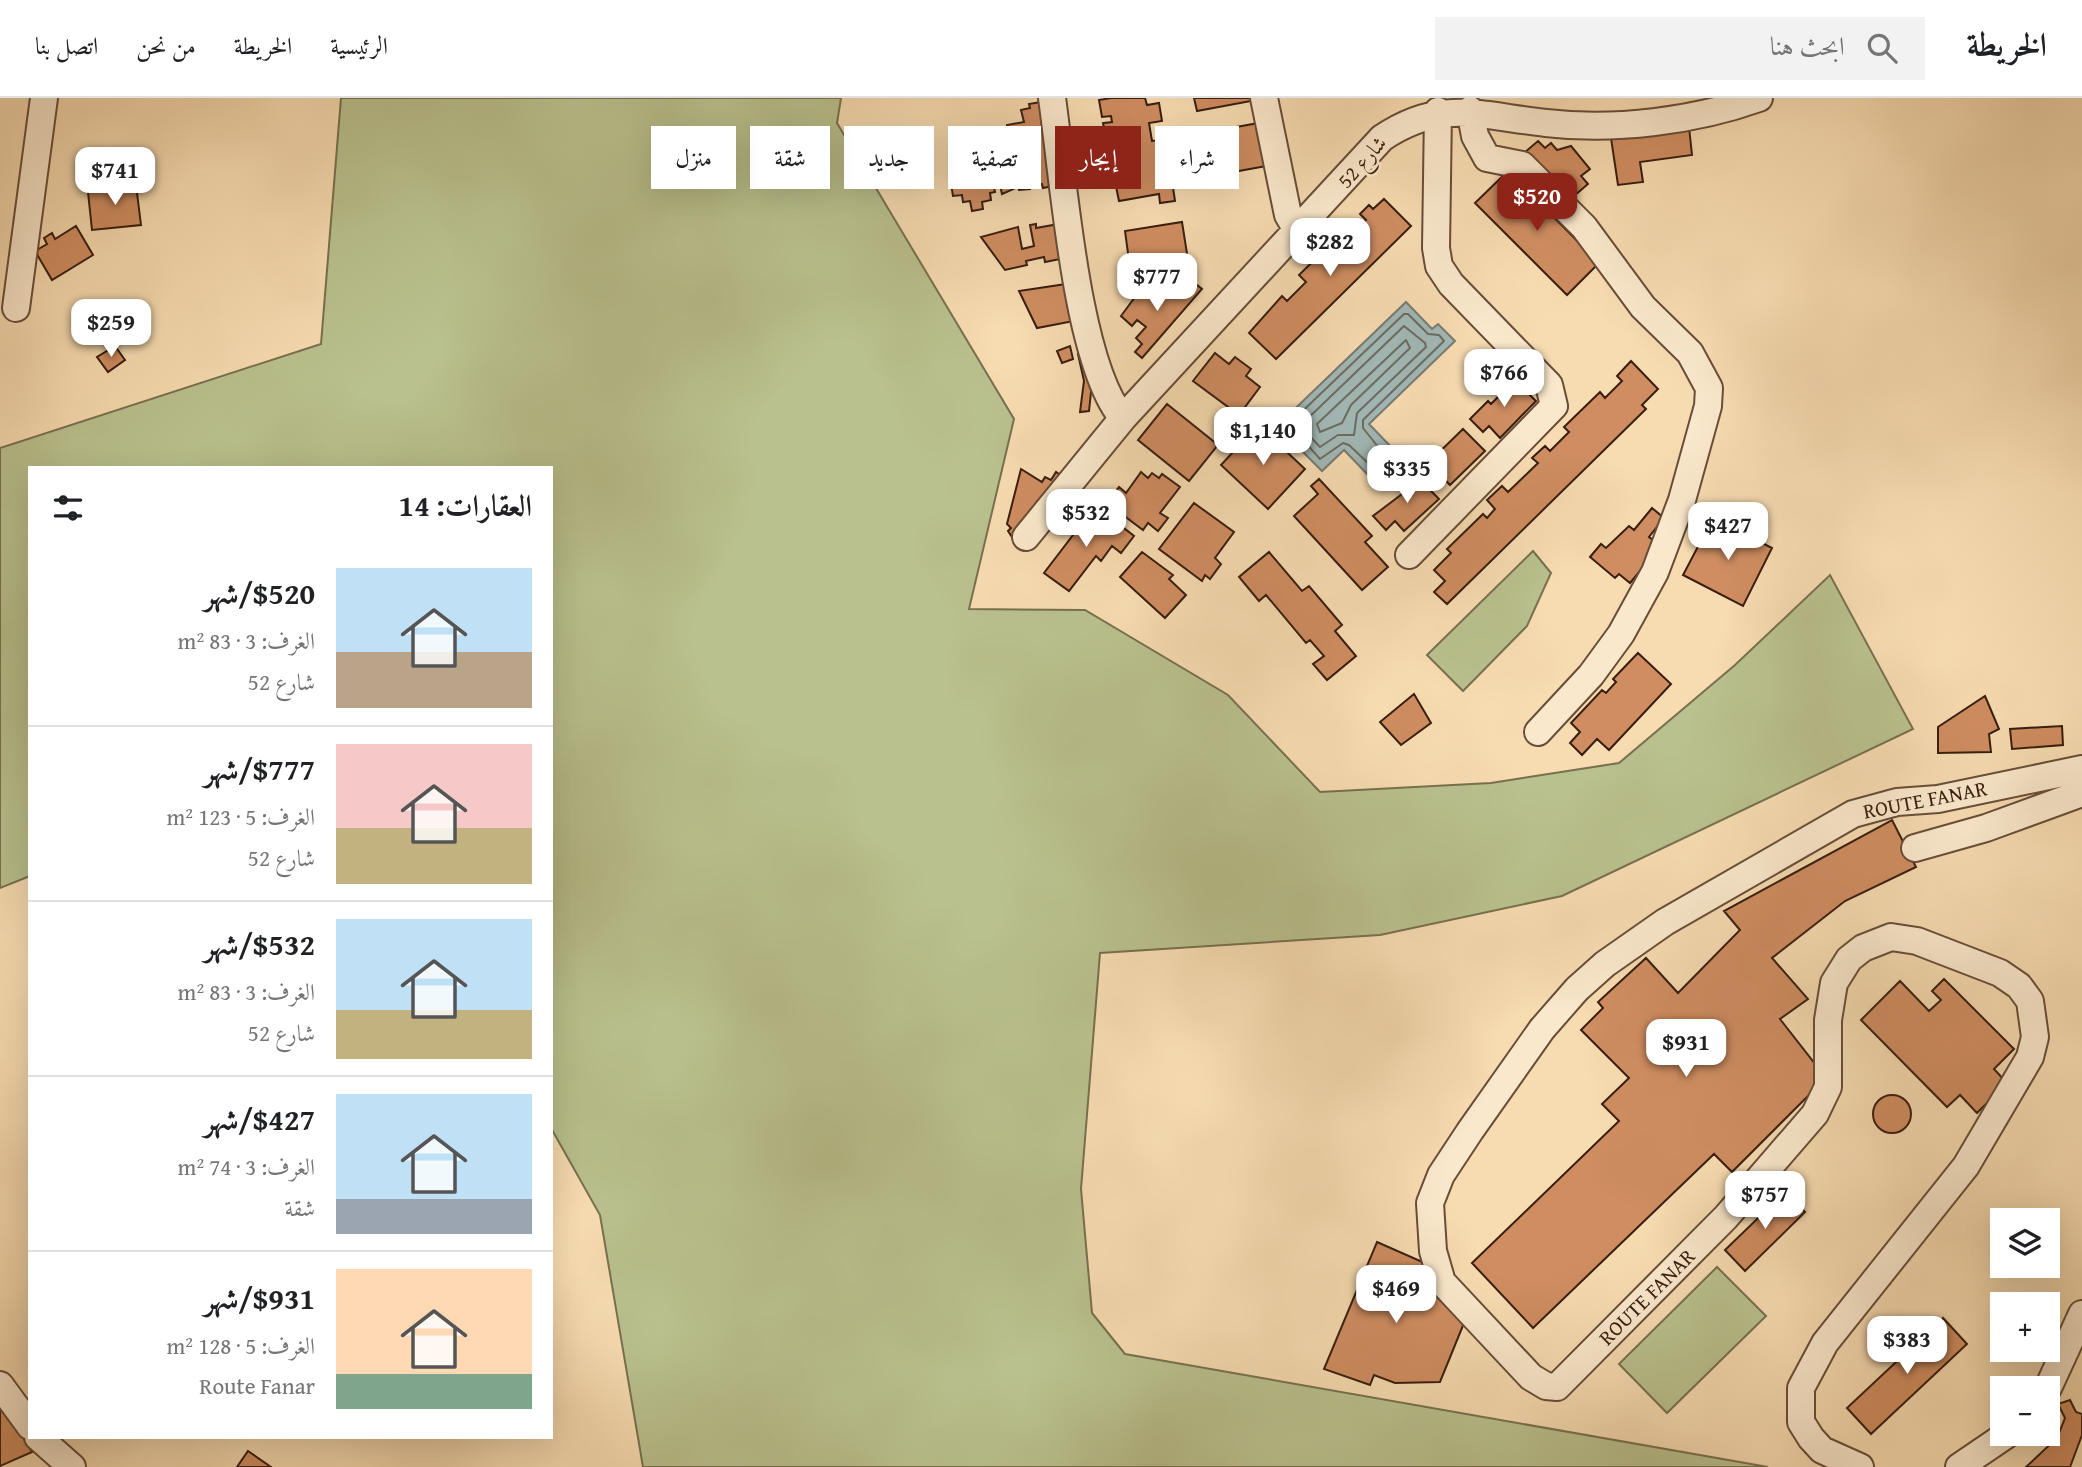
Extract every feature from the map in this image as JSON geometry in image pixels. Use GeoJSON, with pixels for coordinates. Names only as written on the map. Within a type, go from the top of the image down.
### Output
{"type":"FeatureCollection","features":[{"type":"Feature","properties":{"kind":"street"},"geometry":{"type":"LineString","coordinates":[[16,307],[44,98]]}},
{"type":"Feature","properties":{"kind":"street"},"geometry":{"type":"LineString","coordinates":[[1052,98],[1074,260],[1094,358],[1105,393],[1123,418]]}},
{"type":"Feature","properties":{"kind":"street"},"geometry":{"type":"LineString","coordinates":[[1264,98],[1288,215],[1298,232]]}},
{"type":"Feature","properties":{"kind":"street","name":"شارع 52"},"geometry":{"type":"LineString","coordinates":[[1026,537],[1123,418],[1298,232],[1382,138],[1402,123],[1438,111],[1469,110],[1546,123],[1617,125],[1672,119],[1759,98]]}},
{"type":"Feature","properties":{"kind":"street"},"geometry":{"type":"LineString","coordinates":[[1469,110],[1475,136],[1487,158],[1522,165],[1584,227],[1643,307],[1690,352],[1709,388],[1708,406],[1686,488],[1656,572],[1621,634],[1591,676],[1538,732]]}},
{"type":"Feature","properties":{"kind":"street"},"geometry":{"type":"LineString","coordinates":[[1409,555],[1554,406],[1549,385],[1451,284],[1439,266],[1436,248],[1438,111]]}},
{"type":"Feature","properties":{"kind":"street","name":"ROUTE FANAR"},"geometry":{"type":"LineString","coordinates":[[1860,1467],[1822,1450],[1811,1438],[1801,1422],[1801,1388],[1825,1343],[1966,1166],[2030,1057],[2035,1037],[2030,1001],[2019,986],[2000,973],[1917,941],[1891,937],[1863,948],[1849,959],[1834,983],[1829,998],[1828,1087],[1815,1114],[1726,1217],[1557,1387],[1546,1386],[1531,1377],[1442,1282],[1433,1251],[1430,1203],[1441,1175],[1542,1029],[1577,989],[1605,964],[1665,922],[1853,814],[1897,802],[1938,799],[2082,769]]}},
{"type":"Feature","properties":{"kind":"street","name":"ROUTE FANAR"},"geometry":{"type":"LineString","coordinates":[[1915,848],[1986,828],[2082,793]]}},
{"type":"Feature","properties":{"kind":"street"},"geometry":{"type":"LineString","coordinates":[[2054,1376],[2082,1314]]}},
{"type":"Feature","properties":{"kind":"street"},"geometry":{"type":"LineString","coordinates":[[0,1385],[28,1423]]}},
{"type":"Feature","properties":{"kind":"street"},"geometry":{"type":"LineString","coordinates":[[40,1439],[72,1467]]}},
{"type":"Feature","properties":{"kind":"street"},"geometry":{"type":"LineString","coordinates":[[1959,1467],[1990,1446]]}},
{"type":"Feature","properties":{"kind":"green space"},"geometry":{"type":"Polygon","coordinates":[[[341,98],[841,98],[837,123],[844,135],[844,189],[876,189],[1014,419],[969,609],[1085,610],[1228,695],[1320,792],[1491,783],[1619,763],[1735,665],[1830,575],[1913,729],[1562,896],[1380,935],[1100,953],[1081,1189],[1092,1313],[1125,1354],[1768,1467],[643,1467],[600,1215],[553,1132],[553,466],[28,466],[28,877],[0,888],[0,448],[321,344],[341,98]]]}},
{"type":"Feature","properties":{"kind":"green space"},"geometry":{"type":"Polygon","coordinates":[[[1533,551],[1551,573],[1527,626],[1463,691],[1427,655],[1533,551]]]}},
{"type":"Feature","properties":{"kind":"green space"},"geometry":{"type":"Polygon","coordinates":[[[1717,1267],[1766,1316],[1667,1413],[1619,1364],[1717,1267]]]}},
{"type":"Feature","properties":{"kind":"water"},"geometry":{"type":"Polygon","coordinates":[[[1406,302],[1432,329],[1438,324],[1455,341],[1369,424],[1395,451],[1369,476],[1344,450],[1322,471],[1277,426],[1406,302]]]}},
{"type":"Feature","properties":{"kind":"building"},"geometry":{"type":"Polygon","coordinates":[[[1145,98],[1147,105],[1159,103],[1162,121],[1149,123],[1152,141],[1155,141],[1155,189],[1173,189],[1175,201],[1160,203],[1159,194],[1119,201],[1117,189],[1141,189],[1141,126],[1104,126],[1103,123],[1112,122],[1111,116],[1102,117],[1099,100],[1145,98]]]}},
{"type":"Feature","properties":{"kind":"building"},"geometry":{"type":"Polygon","coordinates":[[[1194,98],[1250,98],[1251,101],[1197,111],[1194,98]]]}},
{"type":"Feature","properties":{"kind":"building"},"geometry":{"type":"Polygon","coordinates":[[[1047,101],[1055,162],[1055,186],[1043,188],[1041,184],[1041,126],[1007,126],[1024,122],[1021,110],[1030,108],[1029,104],[1047,101]]]}},
{"type":"Feature","properties":{"kind":"building"},"geometry":{"type":"Polygon","coordinates":[[[1264,122],[1272,165],[1239,171],[1239,127],[1264,122]]]}},
{"type":"Feature","properties":{"kind":"building"},"geometry":{"type":"Polygon","coordinates":[[[1689,127],[1692,155],[1640,162],[1643,182],[1618,185],[1611,138],[1689,127]]]}},
{"type":"Feature","properties":{"kind":"building"},"geometry":{"type":"Polygon","coordinates":[[[1538,141],[1545,148],[1551,143],[1557,150],[1571,146],[1590,169],[1581,176],[1588,184],[1567,202],[1524,153],[1538,141]]]}},
{"type":"Feature","properties":{"kind":"building"},"geometry":{"type":"Polygon","coordinates":[[[1508,171],[1599,263],[1567,295],[1475,203],[1508,171]]]}},
{"type":"Feature","properties":{"kind":"building"},"geometry":{"type":"Polygon","coordinates":[[[124,180],[125,187],[136,185],[141,225],[92,230],[88,192],[112,189],[111,182],[124,180]]]}},
{"type":"Feature","properties":{"kind":"building"},"geometry":{"type":"Polygon","coordinates":[[[952,189],[994,189],[995,192],[990,193],[991,200],[982,202],[983,209],[972,211],[970,201],[963,202],[962,195],[953,196],[952,189]]]}},
{"type":"Feature","properties":{"kind":"building"},"geometry":{"type":"Polygon","coordinates":[[[1001,189],[1013,189],[1002,194],[1001,189]]]}},
{"type":"Feature","properties":{"kind":"building"},"geometry":{"type":"Polygon","coordinates":[[[1384,199],[1411,226],[1276,359],[1249,333],[1282,296],[1287,301],[1306,282],[1299,275],[1343,232],[1349,237],[1366,220],[1360,214],[1369,205],[1373,209],[1384,199]]]}},
{"type":"Feature","properties":{"kind":"building"},"geometry":{"type":"Polygon","coordinates":[[[1182,222],[1188,260],[1130,268],[1125,231],[1182,222]]]}},
{"type":"Feature","properties":{"kind":"building"},"geometry":{"type":"Polygon","coordinates":[[[1064,223],[1065,258],[1045,262],[1044,257],[1026,261],[1027,265],[1005,270],[981,237],[1018,227],[1022,249],[1034,246],[1030,225],[1036,224],[1036,228],[1064,223]]]}},
{"type":"Feature","properties":{"kind":"building"},"geometry":{"type":"Polygon","coordinates":[[[76,226],[93,255],[52,280],[35,251],[47,244],[44,238],[52,233],[55,239],[76,226]]]}},
{"type":"Feature","properties":{"kind":"building"},"geometry":{"type":"Polygon","coordinates":[[[1073,283],[1079,320],[1037,328],[1019,291],[1073,283]]]}},
{"type":"Feature","properties":{"kind":"building"},"geometry":{"type":"Polygon","coordinates":[[[1182,284],[1188,289],[1197,285],[1202,289],[1142,358],[1135,352],[1142,344],[1136,338],[1146,327],[1137,320],[1132,326],[1121,316],[1144,285],[1153,293],[1157,288],[1171,296],[1182,284]]]}},
{"type":"Feature","properties":{"kind":"building"},"geometry":{"type":"Polygon","coordinates":[[[115,346],[125,360],[108,372],[97,357],[115,346]]]}},
{"type":"Feature","properties":{"kind":"building"},"geometry":{"type":"Polygon","coordinates":[[[1070,346],[1073,359],[1062,363],[1057,351],[1070,346]]]}},
{"type":"Feature","properties":{"kind":"building"},"geometry":{"type":"Polygon","coordinates":[[[1087,353],[1092,383],[1089,411],[1080,412],[1084,381],[1078,354],[1087,353]]]}},
{"type":"Feature","properties":{"kind":"building"},"geometry":{"type":"Polygon","coordinates":[[[1215,353],[1229,364],[1235,357],[1251,369],[1246,376],[1260,387],[1239,415],[1193,381],[1215,353]]]}},
{"type":"Feature","properties":{"kind":"building"},"geometry":{"type":"Polygon","coordinates":[[[1631,361],[1658,389],[1642,405],[1646,409],[1447,604],[1434,592],[1445,581],[1434,570],[1451,553],[1447,549],[1483,514],[1487,518],[1495,509],[1487,500],[1502,486],[1508,492],[1538,463],[1532,458],[1545,446],[1550,451],[1569,432],[1564,427],[1600,392],[1605,398],[1622,381],[1617,376],[1631,361]]]}},
{"type":"Feature","properties":{"kind":"building"},"geometry":{"type":"Polygon","coordinates":[[[1511,377],[1536,401],[1500,438],[1489,426],[1483,432],[1470,419],[1488,401],[1491,404],[1504,391],[1501,388],[1511,377]]]}},
{"type":"Feature","properties":{"kind":"building"},"geometry":{"type":"Polygon","coordinates":[[[1167,404],[1218,445],[1189,481],[1138,440],[1167,404]]]}},
{"type":"Feature","properties":{"kind":"building"},"geometry":{"type":"Polygon","coordinates":[[[1258,425],[1305,469],[1268,509],[1221,465],[1258,425]]]}},
{"type":"Feature","properties":{"kind":"building"},"geometry":{"type":"Polygon","coordinates":[[[1463,429],[1485,451],[1450,485],[1428,463],[1463,429]]]}},
{"type":"Feature","properties":{"kind":"building"},"geometry":{"type":"Polygon","coordinates":[[[1021,469],[1042,482],[1045,477],[1051,480],[1056,472],[1066,479],[1017,545],[1008,531],[1011,528],[1007,524],[1021,469]]]}},
{"type":"Feature","properties":{"kind":"building"},"geometry":{"type":"Polygon","coordinates":[[[1141,472],[1148,478],[1152,473],[1159,478],[1162,474],[1180,487],[1160,513],[1168,518],[1158,531],[1148,523],[1143,530],[1107,503],[1119,487],[1126,493],[1141,472]]]}},
{"type":"Feature","properties":{"kind":"building"},"geometry":{"type":"Polygon","coordinates":[[[1415,475],[1439,499],[1404,531],[1395,521],[1386,530],[1373,516],[1406,491],[1402,487],[1415,475]]]}},
{"type":"Feature","properties":{"kind":"building"},"geometry":{"type":"Polygon","coordinates":[[[1319,479],[1372,536],[1365,542],[1388,567],[1362,590],[1294,516],[1318,494],[1311,486],[1319,479]]]}},
{"type":"Feature","properties":{"kind":"building"},"geometry":{"type":"Polygon","coordinates":[[[1194,503],[1234,532],[1215,558],[1221,564],[1210,579],[1205,575],[1202,581],[1159,549],[1194,503]]]}},
{"type":"Feature","properties":{"kind":"building"},"geometry":{"type":"Polygon","coordinates":[[[1652,508],[1664,518],[1649,537],[1661,546],[1630,583],[1619,574],[1615,578],[1590,557],[1601,544],[1606,548],[1629,526],[1634,530],[1652,508]]]}},
{"type":"Feature","properties":{"kind":"building"},"geometry":{"type":"Polygon","coordinates":[[[1082,514],[1096,525],[1100,519],[1106,524],[1111,518],[1134,536],[1121,553],[1112,546],[1101,561],[1096,556],[1069,591],[1044,573],[1073,535],[1068,532],[1082,514]]]}},
{"type":"Feature","properties":{"kind":"building"},"geometry":{"type":"Polygon","coordinates":[[[1713,518],[1772,548],[1743,606],[1683,575],[1713,518]]]}},
{"type":"Feature","properties":{"kind":"building"},"geometry":{"type":"Polygon","coordinates":[[[1142,552],[1173,575],[1169,579],[1186,595],[1165,618],[1120,577],[1142,552]]]}},
{"type":"Feature","properties":{"kind":"building"},"geometry":{"type":"Polygon","coordinates":[[[1269,552],[1302,591],[1309,586],[1342,625],[1335,631],[1356,656],[1327,680],[1313,664],[1324,656],[1310,640],[1306,643],[1266,595],[1259,601],[1239,577],[1269,552]]]}},
{"type":"Feature","properties":{"kind":"building"},"geometry":{"type":"Polygon","coordinates":[[[1638,653],[1671,684],[1609,750],[1597,739],[1582,755],[1570,743],[1580,732],[1571,723],[1602,690],[1606,693],[1616,682],[1613,679],[1638,653]]]}},
{"type":"Feature","properties":{"kind":"building"},"geometry":{"type":"Polygon","coordinates":[[[1414,694],[1431,723],[1401,745],[1380,722],[1414,694]]]}},
{"type":"Feature","properties":{"kind":"building"},"geometry":{"type":"Polygon","coordinates":[[[1985,696],[1999,729],[1989,734],[1991,752],[1938,753],[1938,727],[1985,696]]]}},
{"type":"Feature","properties":{"kind":"building"},"geometry":{"type":"Polygon","coordinates":[[[2062,726],[2063,745],[2012,749],[2010,729],[2062,726]]]}},
{"type":"Feature","properties":{"kind":"building"},"geometry":{"type":"Polygon","coordinates":[[[1892,820],[1916,867],[1845,901],[1772,958],[1808,999],[1780,1019],[1826,1078],[1732,1172],[1714,1154],[1533,1328],[1472,1263],[1619,1121],[1602,1104],[1629,1078],[1581,1030],[1603,1008],[1598,1002],[1646,958],[1678,993],[1740,930],[1724,911],[1892,820]]]}},
{"type":"Feature","properties":{"kind":"building"},"geometry":{"type":"Polygon","coordinates":[[[1944,979],[2014,1049],[1994,1069],[2007,1083],[1977,1113],[1960,1095],[1947,1107],[1861,1020],[1900,981],[1929,1011],[1941,1000],[1932,991],[1944,979]]]}},
{"type":"Feature","properties":{"kind":"building"},"geometry":{"type":"Polygon","coordinates":[[[1892,1095],[1905,1101],[1911,1114],[1905,1127],[1892,1133],[1879,1127],[1873,1114],[1879,1101],[1892,1095]]]}},
{"type":"Feature","properties":{"kind":"building"},"geometry":{"type":"Polygon","coordinates":[[[1785,1192],[1805,1212],[1745,1271],[1725,1250],[1785,1192]]]}},
{"type":"Feature","properties":{"kind":"building"},"geometry":{"type":"Polygon","coordinates":[[[1377,1242],[1427,1264],[1422,1277],[1440,1287],[1464,1323],[1440,1382],[1395,1383],[1374,1375],[1370,1385],[1324,1369],[1377,1242]]]}},
{"type":"Feature","properties":{"kind":"building"},"geometry":{"type":"Polygon","coordinates":[[[1943,1318],[1967,1344],[1871,1434],[1847,1408],[1943,1318]]]}},
{"type":"Feature","properties":{"kind":"building"},"geometry":{"type":"Polygon","coordinates":[[[0,1400],[32,1452],[0,1466],[0,1400]]]}},
{"type":"Feature","properties":{"kind":"building"},"geometry":{"type":"Polygon","coordinates":[[[2070,1400],[2076,1412],[2082,1414],[2082,1435],[2070,1467],[2026,1467],[2048,1446],[2060,1446],[2060,1430],[2065,1418],[2060,1403],[2070,1400]]]}},
{"type":"Feature","properties":{"kind":"building"},"geometry":{"type":"Polygon","coordinates":[[[248,1451],[271,1467],[237,1467],[248,1451]]]}}]}
